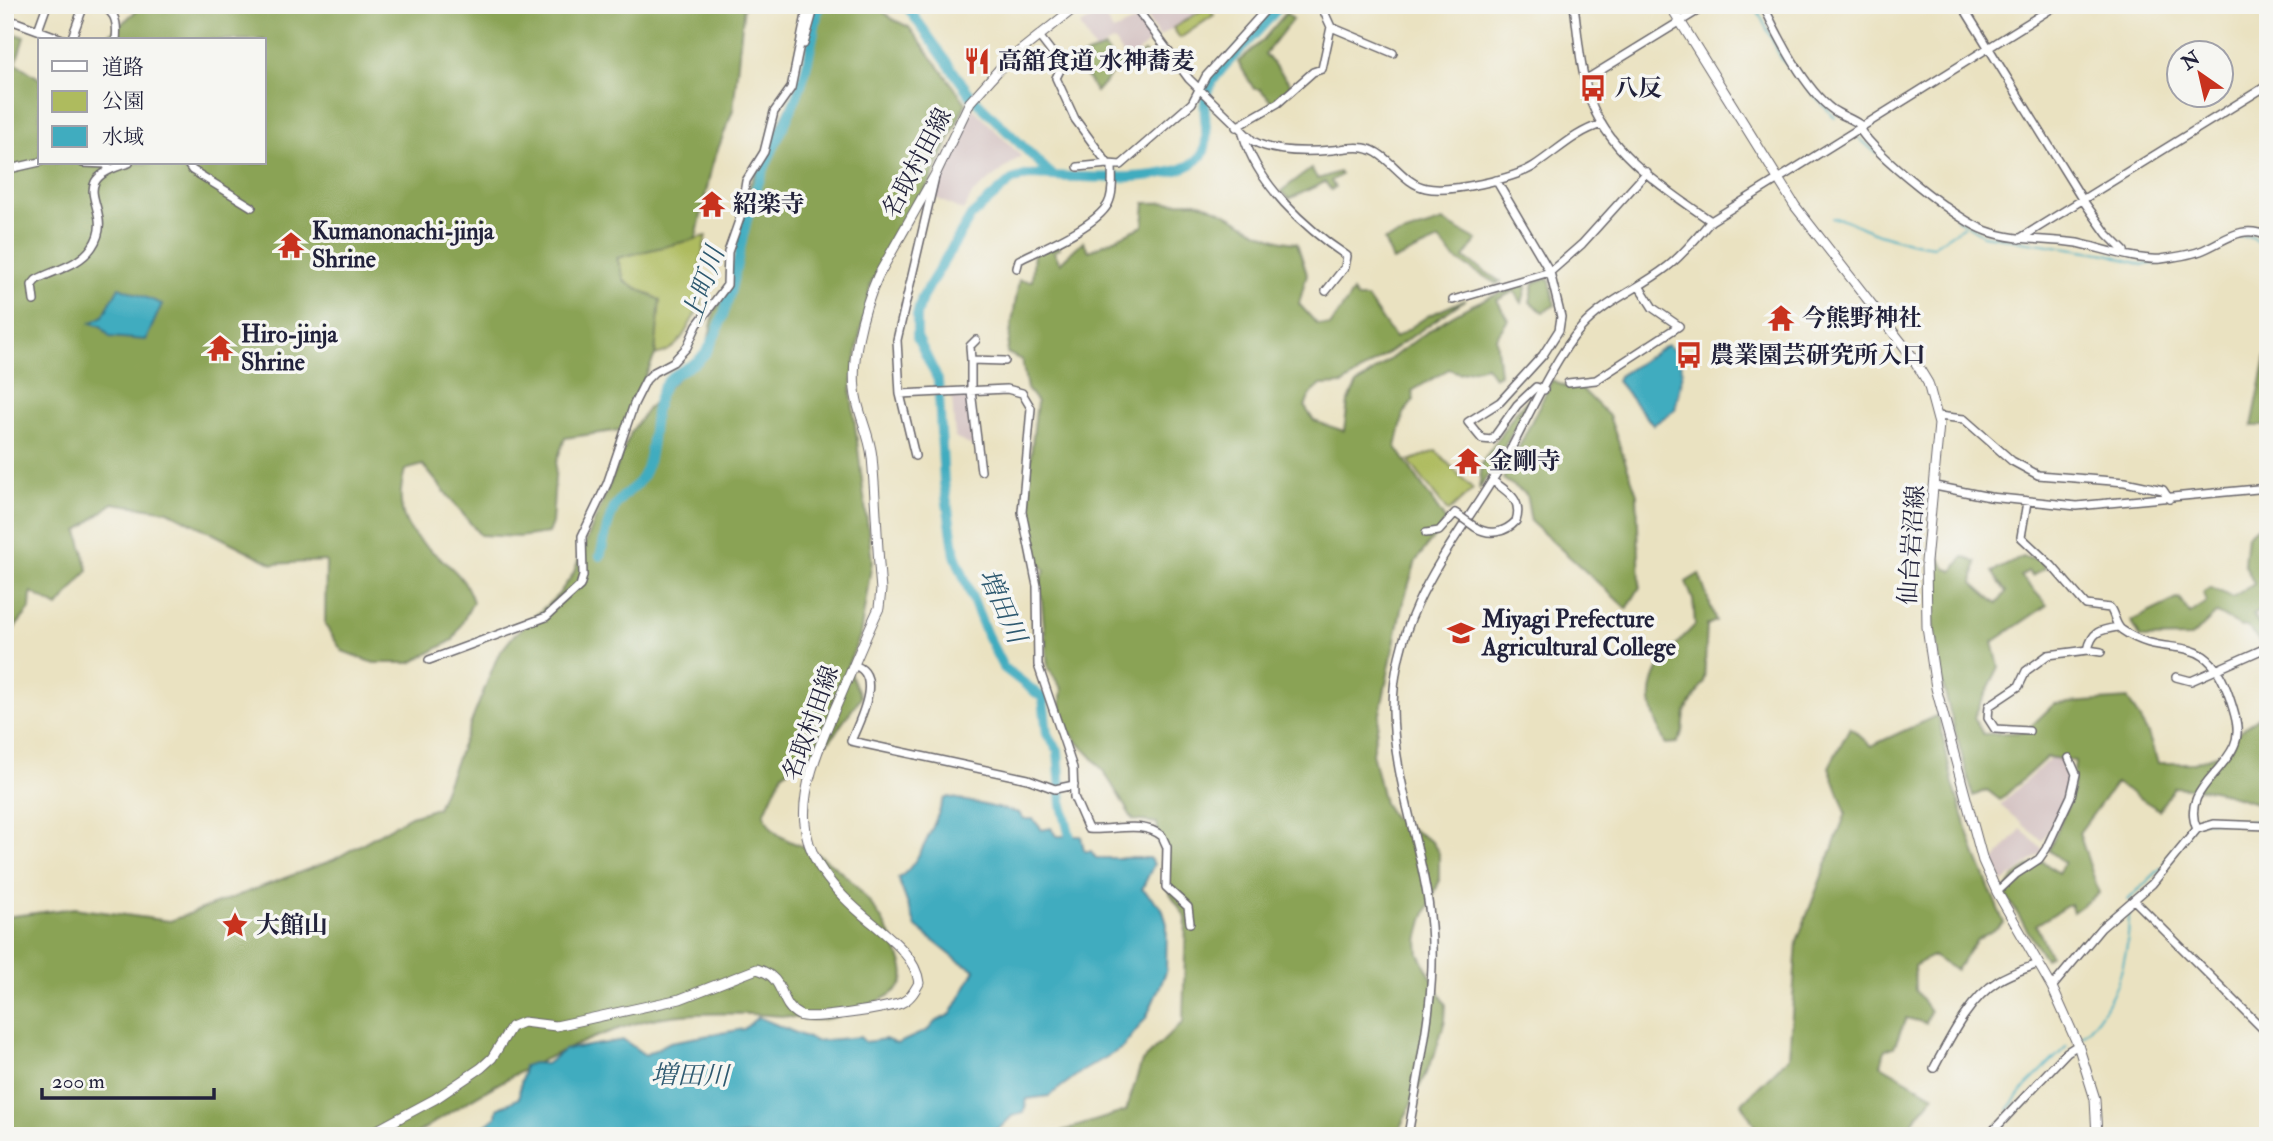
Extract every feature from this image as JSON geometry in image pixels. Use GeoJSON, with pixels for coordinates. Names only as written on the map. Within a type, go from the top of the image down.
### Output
{"type":"FeatureCollection","features":[{"type":"Feature","properties":{"kind":"main road","name":"仙台岩沼線"},"geometry":{"type":"LineString","coordinates":[[1670,5],[1777,178],[1821,241],[1920,368],[1938,416],[1935,485],[1926,562],[1927,617],[1932,668],[1968,812],[1997,892],[2052,987],[2078,1045],[2095,1099],[2097,1136]]}},
{"type":"Feature","properties":{"kind":"main road","name":"名取村田線"},"geometry":{"type":"LineString","coordinates":[[366,1136],[435,1098],[481,1068],[492,1058],[505,1033],[523,1022],[556,1026],[680,999],[757,969],[777,979],[789,1006],[799,1015],[821,1017],[886,1006],[909,998],[919,983],[914,963],[837,893],[818,864],[809,844],[805,820],[803,800],[810,766],[879,608],[881,590],[870,443],[854,380],[874,284],[975,97],[1005,63],[1073,7]]}},
{"type":"Feature","properties":{"kind":"street"},"geometry":{"type":"LineString","coordinates":[[10,5],[5,18],[60,38]]}},
{"type":"Feature","properties":{"kind":"street"},"geometry":{"type":"LineString","coordinates":[[38,30],[47,5]]}},
{"type":"Feature","properties":{"kind":"street"},"geometry":{"type":"LineString","coordinates":[[72,38],[84,5]]}},
{"type":"Feature","properties":{"kind":"street"},"geometry":{"type":"LineString","coordinates":[[93,5],[107,9],[114,15],[118,23],[116,38]]}},
{"type":"Feature","properties":{"kind":"street"},"geometry":{"type":"LineString","coordinates":[[429,660],[534,623],[546,617],[580,586],[583,576],[582,537],[607,484],[634,404],[646,380],[654,372],[673,362],[687,347],[698,325],[727,285],[728,252],[740,218],[746,181],[764,152],[775,112],[791,88],[808,5]]}},
{"type":"Feature","properties":{"kind":"street"},"geometry":{"type":"LineString","coordinates":[[799,54],[815,5]]}},
{"type":"Feature","properties":{"kind":"street"},"geometry":{"type":"LineString","coordinates":[[1135,5],[1199,91],[1240,130],[1262,146],[1312,151],[1364,148],[1381,156],[1405,177],[1424,188],[1496,180],[1523,172],[1572,138],[1602,124]]}},
{"type":"Feature","properties":{"kind":"street"},"geometry":{"type":"LineString","coordinates":[[1078,167],[1121,164],[1184,111],[1206,76],[1270,5]]}},
{"type":"Feature","properties":{"kind":"street"},"geometry":{"type":"LineString","coordinates":[[1240,130],[1278,103],[1313,72],[1322,69],[1331,27],[1321,5]]}},
{"type":"Feature","properties":{"kind":"street"},"geometry":{"type":"LineString","coordinates":[[1574,5],[1586,80],[1593,107],[1602,124],[1618,146],[1711,222]]}},
{"type":"Feature","properties":{"kind":"street"},"geometry":{"type":"LineString","coordinates":[[1586,80],[1707,5]]}},
{"type":"Feature","properties":{"kind":"street"},"geometry":{"type":"LineString","coordinates":[[1763,5],[1793,62],[1820,97],[1860,127],[1880,151],[1960,218],[1989,232],[2020,239],[2074,243],[2159,259],[2195,253],[2239,232],[2268,236]]}},
{"type":"Feature","properties":{"kind":"street"},"geometry":{"type":"LineString","coordinates":[[1962,5],[2082,199],[2107,234],[2127,253]]}},
{"type":"Feature","properties":{"kind":"street"},"geometry":{"type":"LineString","coordinates":[[1408,1136],[1431,989],[1432,946],[1428,900],[1395,754],[1394,689],[1408,623],[1425,585],[1493,481],[1583,326],[1609,303],[1668,266],[1711,222],[1777,178],[2057,5]]}},
{"type":"Feature","properties":{"kind":"street"},"geometry":{"type":"LineString","coordinates":[[1331,27],[1392,53]]}},
{"type":"Feature","properties":{"kind":"street"},"geometry":{"type":"LineString","coordinates":[[1017,268],[1019,260],[1090,222],[1108,204],[1112,183],[1111,166],[1075,119],[1056,78],[1062,66],[1039,36]]}},
{"type":"Feature","properties":{"kind":"street"},"geometry":{"type":"LineString","coordinates":[[2020,239],[2268,85]]}},
{"type":"Feature","properties":{"kind":"street"},"geometry":{"type":"LineString","coordinates":[[1240,130],[1247,150],[1265,178],[1315,232],[1347,256],[1345,267],[1326,291]]}},
{"type":"Feature","properties":{"kind":"street"},"geometry":{"type":"LineString","coordinates":[[5,170],[38,162]]}},
{"type":"Feature","properties":{"kind":"street"},"geometry":{"type":"LineString","coordinates":[[106,164],[108,168]]}},
{"type":"Feature","properties":{"kind":"street"},"geometry":{"type":"LineString","coordinates":[[34,301],[32,285],[36,280],[81,259],[92,247],[99,225],[92,188],[94,180],[108,168],[125,164]]}},
{"type":"Feature","properties":{"kind":"street"},"geometry":{"type":"LineString","coordinates":[[188,164],[192,170],[252,207]]}},
{"type":"Feature","properties":{"kind":"street"},"geometry":{"type":"LineString","coordinates":[[1453,300],[1550,272],[1582,244],[1647,172]]}},
{"type":"Feature","properties":{"kind":"street"},"geometry":{"type":"LineString","coordinates":[[915,456],[900,394],[897,340],[935,174]]}},
{"type":"Feature","properties":{"kind":"street"},"geometry":{"type":"LineString","coordinates":[[1496,180],[1550,272],[1561,317],[1559,330],[1543,355],[1500,402],[1468,422],[1482,439],[1492,440],[1527,395],[1536,387],[1544,390]]}},
{"type":"Feature","properties":{"kind":"street"},"geometry":{"type":"LineString","coordinates":[[1569,383],[1596,380],[1679,326],[1653,308],[1639,286]]}},
{"type":"Feature","properties":{"kind":"street"},"geometry":{"type":"LineString","coordinates":[[976,340],[970,346],[971,391],[981,471]]}},
{"type":"Feature","properties":{"kind":"street"},"geometry":{"type":"LineString","coordinates":[[971,360],[1005,361]]}},
{"type":"Feature","properties":{"kind":"street"},"geometry":{"type":"LineString","coordinates":[[900,394],[1013,390],[1021,393],[1030,403],[1022,512],[1039,607],[1038,665],[1073,768],[1070,786],[1088,829],[1146,827],[1162,836],[1167,847],[1166,887],[1188,907],[1190,923]]}},
{"type":"Feature","properties":{"kind":"street"},"geometry":{"type":"LineString","coordinates":[[1938,416],[1964,419],[2012,461],[2038,475],[2125,482],[2163,490],[2169,499]]}},
{"type":"Feature","properties":{"kind":"street"},"geometry":{"type":"LineString","coordinates":[[1426,533],[1439,531],[1455,513],[1486,533],[1498,532],[1516,521],[1518,507],[1515,498],[1493,481]]}},
{"type":"Feature","properties":{"kind":"street"},"geometry":{"type":"LineString","coordinates":[[1935,485],[2027,502],[2077,506],[2268,488]]}},
{"type":"Feature","properties":{"kind":"street"},"geometry":{"type":"LineString","coordinates":[[2027,502],[2021,537],[2047,560],[2086,605],[2111,609],[2118,627]]}},
{"type":"Feature","properties":{"kind":"street"},"geometry":{"type":"LineString","coordinates":[[2052,987],[2101,928],[2152,884],[2195,824],[2198,793],[2224,763],[2236,741],[2235,715],[2216,669],[2203,654],[2145,642],[2118,627],[2096,631],[2091,637],[2088,650]]}},
{"type":"Feature","properties":{"kind":"street"},"geometry":{"type":"LineString","coordinates":[[2176,677],[2191,681],[2268,647]]}},
{"type":"Feature","properties":{"kind":"street"},"geometry":{"type":"LineString","coordinates":[[2029,732],[1995,729],[1988,718],[1989,706],[2019,686],[2026,671],[2048,655],[2088,650],[2101,652]]}},
{"type":"Feature","properties":{"kind":"street"},"geometry":{"type":"LineString","coordinates":[[853,665],[868,676],[869,687],[851,741],[1028,779],[1055,789],[1070,786]]}},
{"type":"Feature","properties":{"kind":"street"},"geometry":{"type":"LineString","coordinates":[[1997,892],[2016,874],[2039,859],[2046,849],[2071,796],[2076,774],[2069,758]]}},
{"type":"Feature","properties":{"kind":"street"},"geometry":{"type":"LineString","coordinates":[[2195,824],[2268,826]]}},
{"type":"Feature","properties":{"kind":"street"},"geometry":{"type":"LineString","coordinates":[[2134,901],[2268,1034]]}},
{"type":"Feature","properties":{"kind":"street"},"geometry":{"type":"LineString","coordinates":[[1934,1068],[1954,1033],[1986,991],[2000,980],[2038,964]]}},
{"type":"Feature","properties":{"kind":"street"},"geometry":{"type":"LineString","coordinates":[[1988,1136],[2067,1052],[2078,1045]]}},
{"type":"Feature","properties":{"kind":"shaded area"},"geometry":{"type":"Polygon","coordinates":[[[1147,5],[1207,7],[1159,37],[1141,9],[1147,5]]]}},
{"type":"Feature","properties":{"kind":"shaded area"},"geometry":{"type":"Polygon","coordinates":[[[1103,13],[1113,31],[1140,19],[1153,39],[1127,62],[1114,41],[1095,51],[1080,25],[1103,13]]]}},
{"type":"Feature","properties":{"kind":"shaded area"},"geometry":{"type":"Polygon","coordinates":[[[973,108],[1021,156],[973,193],[963,211],[934,197],[941,169],[973,108]]]}},
{"type":"Feature","properties":{"kind":"shaded area"},"geometry":{"type":"Polygon","coordinates":[[[970,395],[974,447],[955,438],[952,397],[970,395]]]}},
{"type":"Feature","properties":{"kind":"shaded area"},"geometry":{"type":"Polygon","coordinates":[[[2059,750],[2072,776],[2066,803],[2042,841],[2000,805],[2059,750]]]}},
{"type":"Feature","properties":{"kind":"shaded area"},"geometry":{"type":"Polygon","coordinates":[[[2021,829],[2044,851],[2003,883],[1992,863],[2021,829]]]}},
{"type":"Feature","properties":{"kind":"green space"},"geometry":{"type":"Polygon","coordinates":[[[132,5],[744,5],[733,110],[712,165],[696,239],[617,258],[625,282],[660,300],[655,355],[621,430],[565,438],[556,463],[552,523],[548,533],[519,537],[480,535],[423,465],[405,470],[401,497],[404,517],[412,533],[453,569],[465,584],[473,602],[453,640],[411,663],[374,663],[342,651],[325,625],[326,561],[273,564],[168,511],[113,503],[78,531],[88,570],[58,607],[31,592],[30,609],[5,640],[5,30],[24,37],[16,63],[38,78],[38,164],[266,164],[266,38],[105,38],[136,11],[132,5]]]}},
{"type":"Feature","properties":{"kind":"green space"},"geometry":{"type":"Polygon","coordinates":[[[823,5],[876,5],[892,19],[909,27],[966,103],[929,183],[871,283],[858,344],[851,392],[872,561],[860,636],[847,667],[861,697],[831,739],[782,774],[764,814],[774,831],[835,866],[870,903],[896,948],[904,972],[901,985],[874,1003],[823,1019],[710,1014],[673,1016],[640,1022],[551,1056],[466,1102],[413,1136],[5,1136],[5,917],[74,908],[170,921],[333,860],[411,816],[437,808],[498,655],[514,635],[558,595],[573,574],[631,432],[649,407],[707,348],[714,312],[728,292],[750,184],[797,88],[823,5]]]}},
{"type":"Feature","properties":{"kind":"green space"},"geometry":{"type":"Polygon","coordinates":[[[1207,7],[1214,15],[1180,38],[1173,28],[1207,7]]]}},
{"type":"Feature","properties":{"kind":"green space"},"geometry":{"type":"Polygon","coordinates":[[[1286,13],[1293,19],[1265,54],[1292,86],[1273,103],[1260,89],[1254,89],[1238,62],[1263,40],[1286,13]]]}},
{"type":"Feature","properties":{"kind":"green space"},"geometry":{"type":"Polygon","coordinates":[[[1105,48],[1116,64],[1123,58],[1129,65],[1144,52],[1152,62],[1144,72],[1140,65],[1124,76],[1117,68],[1096,92],[1077,61],[1087,54],[1105,48]]]}},
{"type":"Feature","properties":{"kind":"green space"},"geometry":{"type":"Polygon","coordinates":[[[1311,169],[1318,179],[1339,172],[1341,175],[1331,181],[1335,187],[1331,190],[1325,182],[1289,199],[1281,191],[1311,169]]]}},
{"type":"Feature","properties":{"kind":"green space"},"geometry":{"type":"Polygon","coordinates":[[[1196,202],[1270,237],[1297,243],[1307,274],[1299,304],[1317,324],[1330,326],[1353,292],[1357,298],[1367,298],[1395,338],[1428,316],[1466,299],[1343,384],[1321,385],[1310,395],[1305,407],[1314,421],[1344,431],[1348,402],[1357,384],[1457,313],[1502,292],[1527,285],[1522,303],[1514,291],[1497,300],[1508,320],[1496,338],[1500,374],[1494,377],[1486,366],[1459,373],[1449,369],[1412,391],[1414,400],[1404,413],[1396,447],[1446,521],[1416,561],[1401,610],[1372,753],[1384,803],[1393,817],[1432,842],[1439,853],[1439,882],[1423,920],[1418,941],[1419,954],[1446,1005],[1445,1020],[1435,1054],[1396,1136],[1060,1136],[1062,1131],[1126,1111],[1142,1061],[1183,1022],[1186,918],[1166,887],[1157,823],[1133,820],[1101,768],[1065,725],[1061,704],[1062,689],[1048,668],[1040,581],[1045,570],[1033,557],[1026,498],[1037,402],[1027,389],[1022,360],[1007,353],[1019,280],[1032,281],[1034,252],[1057,242],[1060,248],[1054,252],[1060,263],[1083,241],[1089,251],[1143,226],[1145,203],[1196,202]]]}},
{"type":"Feature","properties":{"kind":"green space"},"geometry":{"type":"Polygon","coordinates":[[[1443,221],[1477,240],[1464,258],[1501,282],[1497,284],[1455,259],[1439,240],[1393,261],[1384,240],[1443,221]]]}},
{"type":"Feature","properties":{"kind":"green space"},"geometry":{"type":"Polygon","coordinates":[[[706,236],[699,272],[702,304],[678,342],[665,352],[655,355],[659,300],[625,282],[617,258],[706,236]]]}},
{"type":"Feature","properties":{"kind":"green space"},"geometry":{"type":"Polygon","coordinates":[[[1546,278],[1550,280],[1555,305],[1543,312],[1530,302],[1534,283],[1546,278]]]}},
{"type":"Feature","properties":{"kind":"green space"},"geometry":{"type":"Polygon","coordinates":[[[2268,348],[2268,426],[2252,426],[2268,348]]]}},
{"type":"Feature","properties":{"kind":"green space"},"geometry":{"type":"Polygon","coordinates":[[[1552,380],[1566,387],[1579,386],[1609,416],[1637,494],[1640,587],[1627,609],[1531,522],[1526,494],[1503,479],[1552,380]]]}},
{"type":"Feature","properties":{"kind":"green space"},"geometry":{"type":"Polygon","coordinates":[[[1536,392],[1479,490],[1482,463],[1515,413],[1536,392]]]}},
{"type":"Feature","properties":{"kind":"green space"},"geometry":{"type":"Polygon","coordinates":[[[1436,451],[1473,489],[1448,512],[1409,461],[1436,451]]]}},
{"type":"Feature","properties":{"kind":"green space"},"geometry":{"type":"Polygon","coordinates":[[[2268,526],[2268,605],[2253,615],[2268,638],[2261,643],[2247,626],[2241,627],[2217,613],[2191,637],[2141,638],[2131,621],[2179,598],[2190,614],[2206,602],[2203,593],[2211,588],[2232,597],[2254,584],[2244,563],[2247,535],[2256,527],[2268,526]]]}},
{"type":"Feature","properties":{"kind":"green space"},"geometry":{"type":"Polygon","coordinates":[[[1935,548],[1945,568],[1953,571],[1963,557],[1976,562],[1973,583],[1997,604],[2006,592],[1992,572],[2023,557],[2040,560],[2046,568],[2032,576],[2028,571],[2021,576],[2047,605],[1993,642],[1999,667],[1974,717],[1983,734],[2025,732],[2054,704],[2128,699],[2148,734],[2158,763],[2194,763],[2231,749],[2235,735],[2268,710],[2268,802],[2260,804],[2213,790],[2174,787],[2159,810],[2116,783],[2079,833],[2099,893],[2073,912],[2070,904],[2036,925],[2050,955],[2045,959],[2006,895],[2014,878],[2029,867],[2042,861],[2058,873],[2064,863],[2049,850],[2072,796],[2075,761],[2047,757],[2000,800],[1987,790],[1973,796],[1943,686],[1931,610],[1935,548]]]}},
{"type":"Feature","properties":{"kind":"green space"},"geometry":{"type":"Polygon","coordinates":[[[1699,574],[1716,621],[1707,625],[1704,682],[1685,712],[1683,732],[1677,743],[1665,744],[1653,712],[1651,689],[1665,659],[1695,625],[1693,600],[1686,582],[1699,574]]]}},
{"type":"Feature","properties":{"kind":"green space"},"geometry":{"type":"Polygon","coordinates":[[[1938,715],[1953,784],[1975,853],[2004,923],[1976,941],[1956,970],[1932,956],[1914,966],[1915,990],[1930,1011],[1926,1023],[1906,1018],[1894,1047],[1885,1050],[1881,1065],[1934,1096],[1906,1130],[1909,1136],[1783,1136],[1775,1129],[1777,1136],[1760,1136],[1742,1103],[1789,1057],[1797,941],[1846,813],[1829,767],[1850,727],[1871,746],[1938,715]]]}},
{"type":"Feature","properties":{"kind":"water"},"geometry":{"type":"Polygon","coordinates":[[[119,287],[162,304],[146,340],[110,337],[101,326],[91,323],[103,316],[119,287]]]}},
{"type":"Feature","properties":{"kind":"water"},"geometry":{"type":"Polygon","coordinates":[[[1667,345],[1681,357],[1682,377],[1675,410],[1653,425],[1617,381],[1619,376],[1667,345]]]}},
{"type":"Feature","properties":{"kind":"water"},"geometry":{"type":"Polygon","coordinates":[[[949,797],[1019,813],[1023,819],[1033,819],[1042,830],[1051,828],[1056,836],[1081,836],[1084,851],[1091,851],[1096,858],[1149,858],[1154,864],[1142,889],[1162,908],[1167,924],[1166,972],[1146,1018],[1122,1048],[1081,1072],[1049,1096],[1027,1099],[1024,1113],[1012,1116],[1000,1128],[979,1136],[478,1136],[481,1129],[496,1117],[497,1109],[519,1098],[524,1066],[533,1063],[546,1064],[564,1050],[624,1040],[645,1055],[670,1042],[744,1029],[758,1017],[815,1041],[860,1037],[865,1042],[885,1039],[897,1044],[928,1030],[935,1022],[951,1014],[975,970],[957,960],[916,927],[898,878],[919,854],[944,799],[949,797]]]}},
{"type":"Feature","properties":{"kind":"waterway","name":"上町川"},"geometry":{"type":"LineString","coordinates":[[600,556],[613,511],[620,500],[639,482],[646,469],[657,405],[664,386],[668,380],[703,355],[717,332],[757,187],[802,82],[819,5]]}},
{"type":"Feature","properties":{"kind":"waterway","name":"上町川"},"geometry":{"type":"LineString","coordinates":[[906,5],[971,96],[1052,175]]}},
{"type":"Feature","properties":{"kind":"waterway","name":"増田川"},"geometry":{"type":"LineString","coordinates":[[1073,850],[1062,805],[1058,750],[1047,734],[1043,698],[1003,667],[987,635],[955,555],[944,483],[938,380],[917,337],[917,315],[922,298],[971,216],[1012,180],[1028,175],[1151,175],[1175,171],[1194,163],[1204,151],[1206,142],[1207,91],[1228,62],[1280,5]]}},
{"type":"Feature","properties":{"kind":"waterway"},"geometry":{"type":"LineString","coordinates":[[1755,5],[1781,58],[1835,118]]}},
{"type":"Feature","properties":{"kind":"waterway"},"geometry":{"type":"LineString","coordinates":[[1859,138],[1876,153]]}},
{"type":"Feature","properties":{"kind":"waterway"},"geometry":{"type":"LineString","coordinates":[[1832,218],[1845,220],[1888,237],[1933,246],[1964,226]]}},
{"type":"Feature","properties":{"kind":"waterway"},"geometry":{"type":"LineString","coordinates":[[1956,218],[1983,235],[2107,254],[2143,265],[2204,256],[2233,239]]}},
{"type":"Feature","properties":{"kind":"waterway"},"geometry":{"type":"LineString","coordinates":[[2238,237],[2252,237],[2268,250]]}},
{"type":"Feature","properties":{"kind":"waterway"},"geometry":{"type":"LineString","coordinates":[[2248,822],[2268,820]]}},
{"type":"Feature","properties":{"kind":"waterway"},"geometry":{"type":"LineString","coordinates":[[2199,821],[2235,821]]}},
{"type":"Feature","properties":{"kind":"waterway"},"geometry":{"type":"LineString","coordinates":[[2164,863],[2194,823]]}},
{"type":"Feature","properties":{"kind":"waterway"},"geometry":{"type":"LineString","coordinates":[[2128,900],[2161,868]]}},
{"type":"Feature","properties":{"kind":"waterway"},"geometry":{"type":"LineString","coordinates":[[2081,1038],[2104,1010],[2119,979],[2127,945],[2129,909]]}},
{"type":"Feature","properties":{"kind":"waterway"},"geometry":{"type":"LineString","coordinates":[[2008,1110],[2026,1086],[2067,1046]]}},
{"type":"Feature","properties":{"kind":"waterway"},"geometry":{"type":"LineString","coordinates":[[1982,1136],[1989,1130]]}},
{"type":"Feature","properties":{"kind":"place","name":"高舘食道 水神蕎麦"},"geometry":{"type":"Point","coordinates":[977,61]}},
{"type":"Feature","properties":{"kind":"place","name":"八反"},"geometry":{"type":"Point","coordinates":[1593,88]}},
{"type":"Feature","properties":{"kind":"place","name":"紹楽寺"},"geometry":{"type":"Point","coordinates":[712,204]}},
{"type":"Feature","properties":{"kind":"place","name":"Kumanonachi-jinja Shrine"},"geometry":{"type":"Point","coordinates":[291,245]}},
{"type":"Feature","properties":{"kind":"place","name":"今熊野神社"},"geometry":{"type":"Point","coordinates":[1781,318]}},
{"type":"Feature","properties":{"kind":"place","name":"Hiro-jinja Shrine"},"geometry":{"type":"Point","coordinates":[220,348]}},
{"type":"Feature","properties":{"kind":"place","name":"農業園芸研究所入口"},"geometry":{"type":"Point","coordinates":[1689,355]}},
{"type":"Feature","properties":{"kind":"place","name":"金剛寺"},"geometry":{"type":"Point","coordinates":[1468,461]}},
{"type":"Feature","properties":{"kind":"place","name":"Miyagi Prefecture Agricultural College"},"geometry":{"type":"Point","coordinates":[1461,633]}},
{"type":"Feature","properties":{"kind":"place","name":"大館山"},"geometry":{"type":"Point","coordinates":[235,925]}}]}
